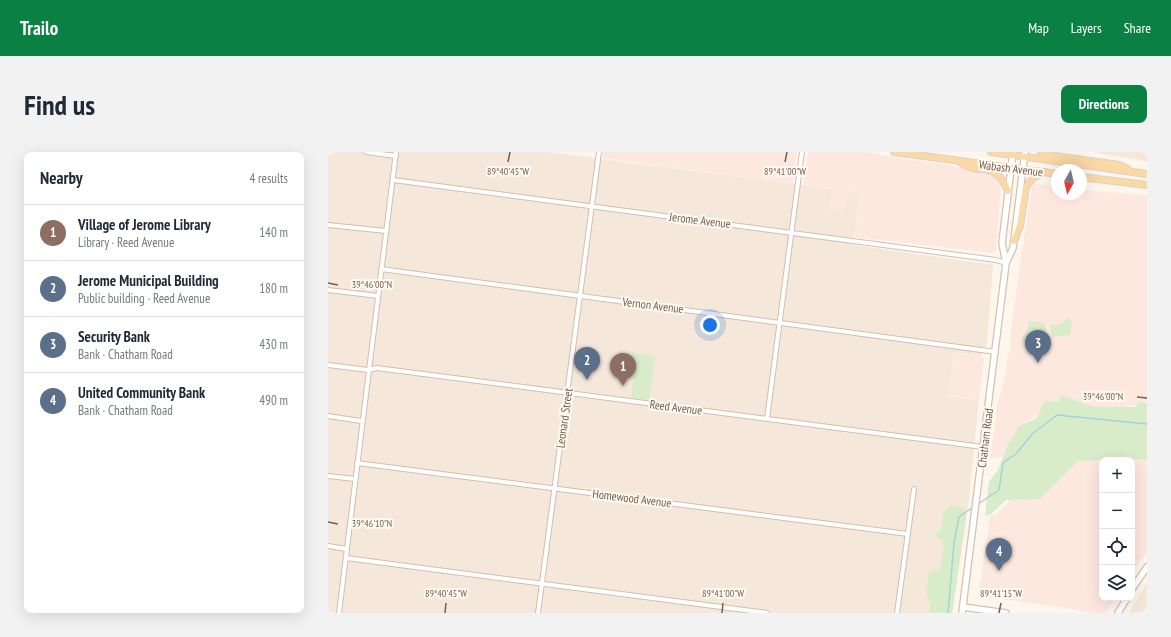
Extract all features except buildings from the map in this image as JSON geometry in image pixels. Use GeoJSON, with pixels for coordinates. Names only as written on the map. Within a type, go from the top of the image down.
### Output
{"type":"FeatureCollection","features":[{"type":"Feature","properties":{"kind":"main road","name":"Wabash Avenue"},"geometry":{"type":"LineString","coordinates":[[894,152],[1051,173]]}},
{"type":"Feature","properties":{"kind":"main road","name":"Wabash Avenue"},"geometry":{"type":"LineString","coordinates":[[991,152],[1025,154],[1147,174]]}},
{"type":"Feature","properties":{"kind":"main road"},"geometry":{"type":"LineString","coordinates":[[1040,152],[1048,155],[1119,165],[1136,172]]}},
{"type":"Feature","properties":{"kind":"main road","name":"Chatham Road"},"geometry":{"type":"LineString","coordinates":[[963,610],[1006,263],[1002,243],[1013,153]]}},
{"type":"Feature","properties":{"kind":"main road","name":"Chatham Road"},"geometry":{"type":"LineString","coordinates":[[1006,263],[1013,248],[1025,154]]}},
{"type":"Feature","properties":{"kind":"main road"},"geometry":{"type":"LineString","coordinates":[[959,161],[967,167],[995,172],[1000,177],[1008,191]]}},
{"type":"Feature","properties":{"kind":"main road"},"geometry":{"type":"LineString","coordinates":[[1014,241],[1020,226],[1026,187],[1033,178],[1045,172]]}},
{"type":"Feature","properties":{"kind":"main road"},"geometry":{"type":"LineString","coordinates":[[1087,178],[1147,184]]}},
{"type":"Feature","properties":{"kind":"main road"},"geometry":{"type":"LineString","coordinates":[[1135,584],[1147,567]]}},
{"type":"Feature","properties":{"kind":"main road"},"geometry":{"type":"LineString","coordinates":[[1118,613],[1125,601]]}},
{"type":"Feature","properties":{"kind":"main road"},"geometry":{"type":"LineString","coordinates":[[963,610],[1006,613]]}},
{"type":"Feature","properties":{"kind":"street"},"geometry":{"type":"LineString","coordinates":[[339,613],[396,154],[366,152]]}},
{"type":"Feature","properties":{"kind":"street","name":"Leonard Street"},"geometry":{"type":"LineString","coordinates":[[538,613],[599,152]]}},
{"type":"Feature","properties":{"kind":"street"},"geometry":{"type":"LineString","coordinates":[[766,419],[802,152]]}},
{"type":"Feature","properties":{"kind":"street","name":"Jerome Avenue"},"geometry":{"type":"LineString","coordinates":[[393,180],[996,260],[1006,263]]}},
{"type":"Feature","properties":{"kind":"street"},"geometry":{"type":"LineString","coordinates":[[328,225],[386,230]]}},
{"type":"Feature","properties":{"kind":"street","name":"Vernon Avenue"},"geometry":{"type":"LineString","coordinates":[[381,269],[996,352]]}},
{"type":"Feature","properties":{"kind":"street"},"geometry":{"type":"LineString","coordinates":[[328,290],[378,296]]}},
{"type":"Feature","properties":{"kind":"street","name":"Reed Avenue"},"geometry":{"type":"LineString","coordinates":[[328,365],[368,370],[375,368],[983,447]]}},
{"type":"Feature","properties":{"kind":"street"},"geometry":{"type":"LineString","coordinates":[[328,416],[362,421]]}},
{"type":"Feature","properties":{"kind":"street","name":"Homewood Avenue"},"geometry":{"type":"LineString","coordinates":[[357,462],[908,534]]}},
{"type":"Feature","properties":{"kind":"street"},"geometry":{"type":"LineString","coordinates":[[328,476],[355,479]]}},
{"type":"Feature","properties":{"kind":"street"},"geometry":{"type":"LineString","coordinates":[[897,613],[914,489]]}},
{"type":"Feature","properties":{"kind":"street"},"geometry":{"type":"LineString","coordinates":[[328,546],[347,549]]}},
{"type":"Feature","properties":{"kind":"street"},"geometry":{"type":"LineString","coordinates":[[346,558],[767,613]]}},
{"type":"Feature","properties":{"kind":"shaded area"},"geometry":{"type":"Polygon","coordinates":[[[328,152],[549,152],[832,189],[844,211],[847,191],[860,193],[853,245],[993,265],[987,343],[981,356],[954,352],[948,396],[979,400],[969,500],[952,613],[328,613],[328,152]]]}},
{"type":"Feature","properties":{"kind":"shaded area"},"geometry":{"type":"Polygon","coordinates":[[[603,152],[797,152],[793,184],[602,158],[603,152]]]}},
{"type":"Feature","properties":{"kind":"shaded area"},"geometry":{"type":"Polygon","coordinates":[[[808,152],[867,152],[943,164],[991,174],[998,180],[1001,188],[996,250],[993,253],[854,237],[860,193],[847,191],[844,211],[829,209],[832,189],[803,185],[808,152]]]}},
{"type":"Feature","properties":{"kind":"shaded area"},"geometry":{"type":"Polygon","coordinates":[[[1092,152],[1147,152],[1147,162],[1139,160],[1092,152]]]}},
{"type":"Feature","properties":{"kind":"shaded area"},"geometry":{"type":"Polygon","coordinates":[[[1034,183],[1051,186],[1051,200],[1087,200],[1087,190],[1147,195],[1147,406],[1085,406],[1049,410],[1025,422],[1007,456],[990,459],[998,401],[1005,377],[1008,353],[1010,351],[1010,339],[1019,271],[1032,186],[1034,183]]]}},
{"type":"Feature","properties":{"kind":"shaded area"},"geometry":{"type":"Polygon","coordinates":[[[954,352],[981,356],[984,360],[979,400],[948,395],[954,352]]]}},
{"type":"Feature","properties":{"kind":"shaded area"},"geometry":{"type":"Polygon","coordinates":[[[1135,459],[1147,459],[1147,553],[1135,567],[1135,493],[1135,459]]]}},
{"type":"Feature","properties":{"kind":"shaded area"},"geometry":{"type":"Polygon","coordinates":[[[1077,461],[1099,461],[1099,601],[1113,601],[1106,613],[1089,613],[1066,608],[981,596],[979,592],[990,515],[996,515],[1014,496],[1077,461]]]}},
{"type":"Feature","properties":{"kind":"shaded area"},"geometry":{"type":"Polygon","coordinates":[[[1147,583],[1147,613],[1129,613],[1146,584],[1147,583]]]}},
{"type":"Feature","properties":{"kind":"green space"},"geometry":{"type":"Polygon","coordinates":[[[1068,318],[1072,320],[1070,335],[1052,337],[1050,325],[1060,324],[1068,318]]]}},
{"type":"Feature","properties":{"kind":"green space"},"geometry":{"type":"Polygon","coordinates":[[[1029,321],[1041,322],[1045,324],[1048,338],[1023,343],[1022,337],[1027,331],[1029,321]]]}},
{"type":"Feature","properties":{"kind":"green space"},"geometry":{"type":"Polygon","coordinates":[[[620,351],[655,356],[649,400],[631,398],[634,373],[618,371],[620,351]]]}},
{"type":"Feature","properties":{"kind":"green space"},"geometry":{"type":"Polygon","coordinates":[[[1061,395],[1092,406],[1136,407],[1139,401],[1147,404],[1147,459],[1135,459],[1135,457],[1099,457],[1099,460],[1078,461],[1040,499],[1006,500],[991,514],[985,516],[989,482],[999,468],[1008,444],[1019,426],[1037,418],[1044,401],[1058,402],[1061,395]]]}},
{"type":"Feature","properties":{"kind":"green space"},"geometry":{"type":"Polygon","coordinates":[[[950,506],[963,507],[966,518],[952,613],[929,613],[930,606],[926,592],[929,572],[940,569],[944,542],[935,535],[942,527],[943,513],[950,506]]]}},
{"type":"Feature","properties":{"kind":"waterway"},"geometry":{"type":"LineString","coordinates":[[978,504],[999,490],[1003,463],[1017,453],[1032,434],[1057,415],[1147,424]]}},
{"type":"Feature","properties":{"kind":"waterway"},"geometry":{"type":"LineString","coordinates":[[948,613],[954,543],[959,517],[973,507]]}},
{"type":"Feature","properties":{"kind":"place","name":"Security Bank"},"geometry":{"type":"Point","coordinates":[1038,363]}},
{"type":"Feature","properties":{"kind":"place","name":"Jerome Municipal Building"},"geometry":{"type":"Point","coordinates":[587,380]}},
{"type":"Feature","properties":{"kind":"place","name":"Village of Jerome Library"},"geometry":{"type":"Point","coordinates":[623,386]}},
{"type":"Feature","properties":{"kind":"place","name":"United Community Bank"},"geometry":{"type":"Point","coordinates":[999,571]}}]}
